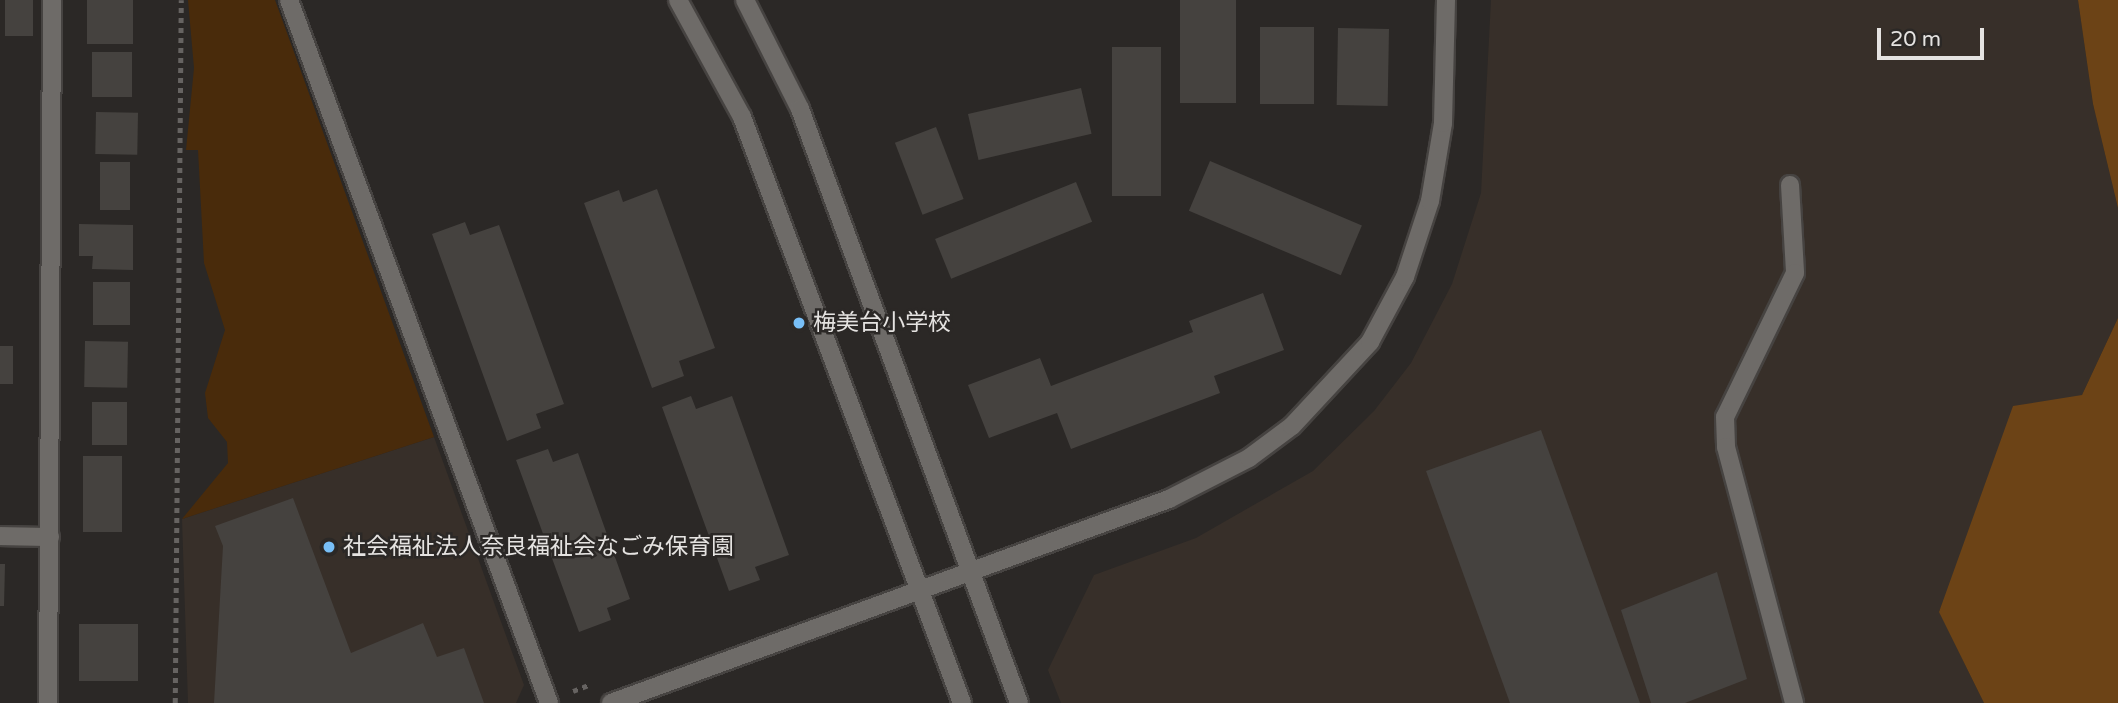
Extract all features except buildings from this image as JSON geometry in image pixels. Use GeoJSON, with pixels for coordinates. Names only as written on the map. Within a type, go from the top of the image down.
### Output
{"type":"FeatureCollection","features":[{"type":"Feature","properties":{"kind":"street"},"geometry":{"type":"LineString","coordinates":[[48,703],[52,0]]}},
{"type":"Feature","properties":{"kind":"street"},"geometry":{"type":"LineString","coordinates":[[289,0],[549,703]]}},
{"type":"Feature","properties":{"kind":"street"},"geometry":{"type":"LineString","coordinates":[[678,0],[742,117],[922,590],[962,703]]}},
{"type":"Feature","properties":{"kind":"street"},"geometry":{"type":"LineString","coordinates":[[745,0],[800,109],[1019,703]]}},
{"type":"Feature","properties":{"kind":"street"},"geometry":{"type":"LineString","coordinates":[[611,703],[971,572],[1205,483],[1249,458],[1324,398],[1370,342],[1394,298],[1430,201],[1443,123],[1446,0]]}},
{"type":"Feature","properties":{"kind":"street"},"geometry":{"type":"LineString","coordinates":[[1790,185],[1796,273],[1725,417],[1733,473],[1794,703]]}},
{"type":"Feature","properties":{"kind":"street"},"geometry":{"type":"LineString","coordinates":[[0,536],[50,537]]}},
{"type":"Feature","properties":{"kind":"path"},"geometry":{"type":"LineString","coordinates":[[175,703],[181,0]]}},
{"type":"Feature","properties":{"kind":"shaded area"},"geometry":{"type":"Polygon","coordinates":[[[188,0],[275,0],[434,437],[182,519],[228,463],[227,442],[208,418],[205,393],[225,330],[204,263],[198,150],[186,150],[194,68],[188,0]]]}},
{"type":"Feature","properties":{"kind":"shaded area"},"geometry":{"type":"Polygon","coordinates":[[[1491,0],[2078,0],[2093,104],[2118,208],[2118,318],[2082,395],[1939,611],[1984,703],[1061,703],[1048,670],[1094,575],[1196,538],[1313,471],[1374,411],[1411,363],[1452,284],[1481,193],[1491,0]]]}},
{"type":"Feature","properties":{"kind":"shaded area"},"geometry":{"type":"Polygon","coordinates":[[[2078,0],[2118,0],[2118,208],[2093,104],[2078,0]]]}},
{"type":"Feature","properties":{"kind":"shaded area"},"geometry":{"type":"Polygon","coordinates":[[[2118,318],[2118,703],[1984,703],[1939,612],[2013,406],[2082,395],[2118,318]]]}},
{"type":"Feature","properties":{"kind":"shaded area","name":"社会福祉法人奈良福祉会なごみ保育園"},"geometry":{"type":"Polygon","coordinates":[[[434,437],[524,685],[516,703],[188,703],[182,519],[434,437]]]}},
{"type":"Feature","properties":{"kind":"place","name":"梅美台小学校"},"geometry":{"type":"Point","coordinates":[799,323]}},
{"type":"Feature","properties":{"kind":"place","name":"社会福祉法人奈良福祉会なごみ保育園"},"geometry":{"type":"Point","coordinates":[329,547]}}]}
